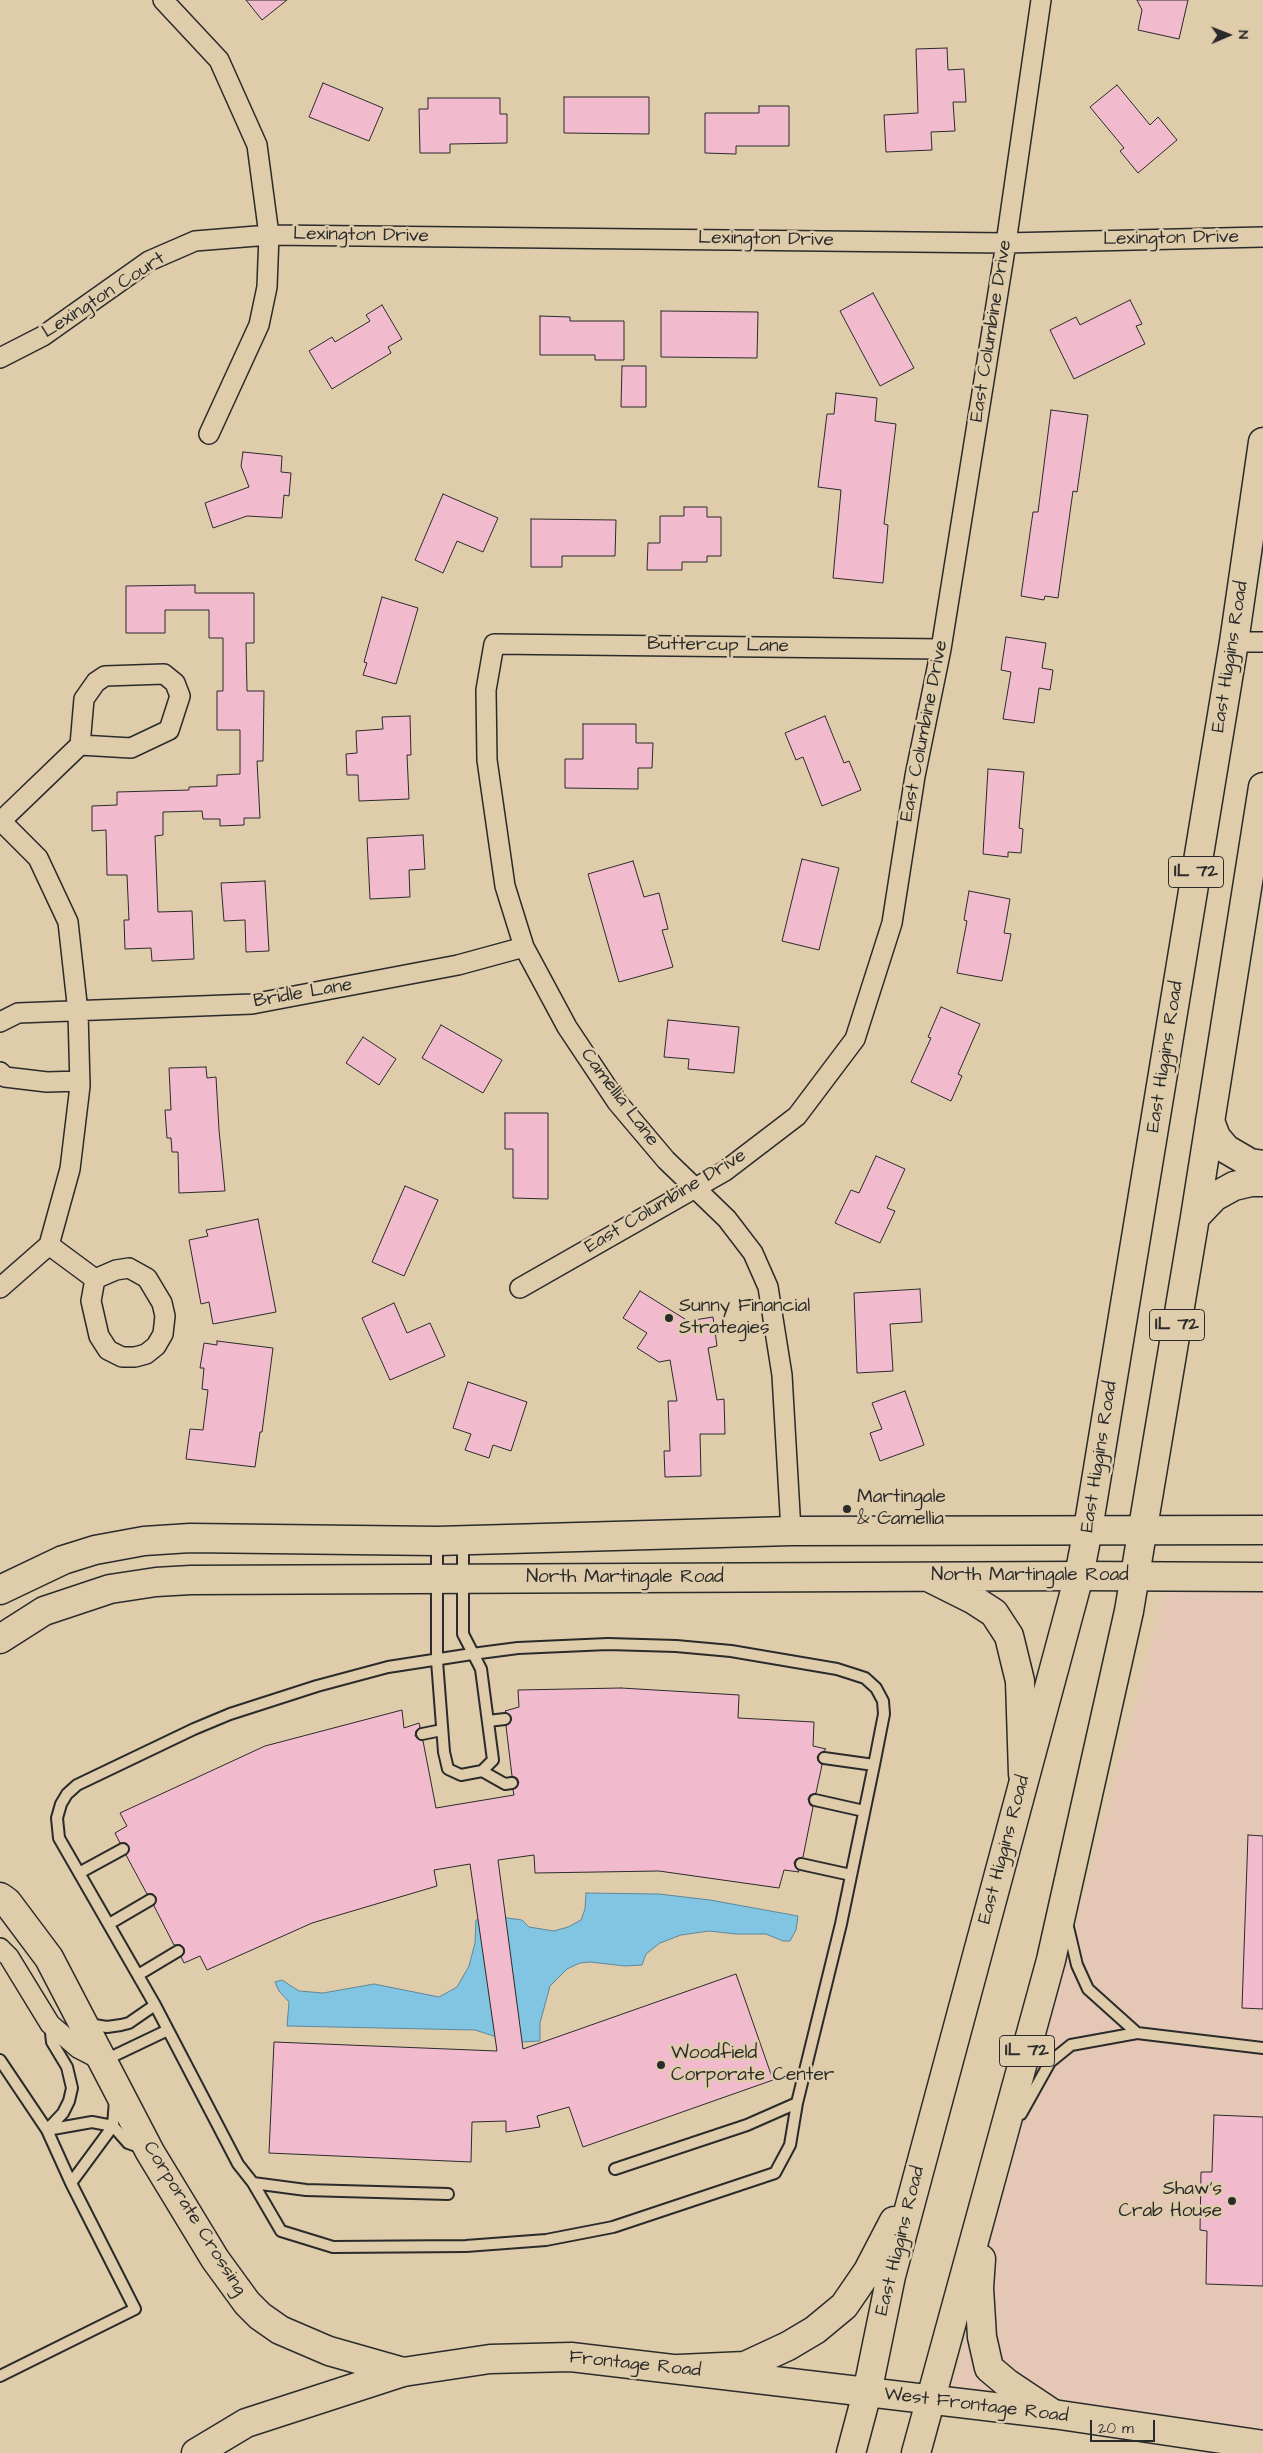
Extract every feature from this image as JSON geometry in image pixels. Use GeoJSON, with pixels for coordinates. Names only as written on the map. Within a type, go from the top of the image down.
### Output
{"type":"FeatureCollection","features":[{"type":"Feature","properties":{"kind":"main road","name":"East Higgins Road"},"geometry":{"type":"LineString","coordinates":[[851,2453],[868,2393],[891,2276],[1078,1576],[1088,1529],[1234,642],[1263,442]]}},
{"type":"Feature","properties":{"kind":"main road","name":"IL 72"},"geometry":{"type":"LineString","coordinates":[[916,2453],[998,2159],[1064,1901],[1136,1576],[1263,787]]}},
{"type":"Feature","properties":{"kind":"main road"},"geometry":{"type":"LineString","coordinates":[[1210,1121],[1216,1137],[1226,1149],[1250,1162],[1263,1165]]}},
{"type":"Feature","properties":{"kind":"main road"},"geometry":{"type":"LineString","coordinates":[[1195,1218],[1214,1197],[1234,1186],[1251,1182],[1263,1182]]}},
{"type":"Feature","properties":{"kind":"main road","name":"North Martingale Road"},"geometry":{"type":"LineString","coordinates":[[0,1590],[63,1560],[95,1550],[144,1541],[190,1538],[450,1541],[791,1531],[1263,1530]]}},
{"type":"Feature","properties":{"kind":"main road","name":"North Martingale Road"},"geometry":{"type":"LineString","coordinates":[[0,1639],[44,1611],[110,1589],[156,1582],[1078,1576],[1263,1578]]}},
{"type":"Feature","properties":{"kind":"main road"},"geometry":{"type":"LineString","coordinates":[[927,1577],[974,1600],[994,1614],[1009,1636],[1020,1681],[1023,1784]]}},
{"type":"Feature","properties":{"kind":"main road","name":"Corporate Crossing"},"geometry":{"type":"LineString","coordinates":[[0,1897],[7,1902],[49,1958],[150,2152],[231,2284],[260,2316],[280,2330],[329,2351],[403,2372]]}},
{"type":"Feature","properties":{"kind":"main road"},"geometry":{"type":"LineString","coordinates":[[679,2369],[745,2366],[788,2346],[815,2330],[844,2306],[868,2271],[917,2176]]}},
{"type":"Feature","properties":{"kind":"main road"},"geometry":{"type":"LineString","coordinates":[[985,2201],[979,2288],[982,2337],[989,2368],[1008,2384],[1053,2414]]}},
{"type":"Feature","properties":{"kind":"main road","name":"Frontage Road"},"geometry":{"type":"LineString","coordinates":[[403,2372],[490,2359],[550,2357],[679,2369],[868,2393]]}},
{"type":"Feature","properties":{"kind":"main road"},"geometry":{"type":"LineString","coordinates":[[196,2453],[246,2423],[403,2372]]}},
{"type":"Feature","properties":{"kind":"main road","name":"West Frontage Road"},"geometry":{"type":"LineString","coordinates":[[868,2393],[1053,2414],[1263,2445]]}},
{"type":"Feature","properties":{"kind":"street"},"geometry":{"type":"LineString","coordinates":[[163,0],[219,60],[257,145],[270,235],[268,287],[259,326],[209,434]]}},
{"type":"Feature","properties":{"kind":"street","name":"East Columbine Drive"},"geometry":{"type":"LineString","coordinates":[[520,1288],[725,1171],[797,1116],[855,1039],[892,923],[915,776],[941,649],[1006,243],[1041,0]]}},
{"type":"Feature","properties":{"kind":"street","name":"Lexington Drive"},"geometry":{"type":"LineString","coordinates":[[270,235],[1006,243],[1263,237]]}},
{"type":"Feature","properties":{"kind":"street","name":"Lexington Court"},"geometry":{"type":"LineString","coordinates":[[0,358],[43,336],[157,258],[195,241],[270,235]]}},
{"type":"Feature","properties":{"kind":"street"},"geometry":{"type":"LineString","coordinates":[[1234,642],[1263,642]]}},
{"type":"Feature","properties":{"kind":"street","name":"Buttercup Lane"},"geometry":{"type":"LineString","coordinates":[[494,644],[941,649]]}},
{"type":"Feature","properties":{"kind":"street","name":"Camellia Lane"},"geometry":{"type":"LineString","coordinates":[[494,644],[486,690],[487,760],[506,886],[524,947],[567,1027],[617,1102],[666,1160],[727,1219],[753,1253],[768,1287],[782,1375],[791,1531]]}},
{"type":"Feature","properties":{"kind":"street"},"geometry":{"type":"LineString","coordinates":[[0,1288],[49,1245],[70,1169],[80,1082],[78,1012],[68,922],[38,858],[0,821],[80,745],[84,699],[96,682],[105,676],[164,674],[175,683],[180,696],[168,730],[131,748],[80,745]]}},
{"type":"Feature","properties":{"kind":"street","name":"Bridle Lane"},"geometry":{"type":"LineString","coordinates":[[0,1022],[18,1013],[252,1004],[458,966],[524,947]]}},
{"type":"Feature","properties":{"kind":"street"},"geometry":{"type":"LineString","coordinates":[[0,1072],[5,1076],[47,1082],[80,1082]]}},
{"type":"Feature","properties":{"kind":"street"},"geometry":{"type":"LineString","coordinates":[[49,1245],[95,1279]]}},
{"type":"Feature","properties":{"kind":"street"},"geometry":{"type":"LineString","coordinates":[[129,1268],[147,1278],[162,1303],[165,1316],[163,1334],[156,1346],[146,1354],[136,1357],[122,1357],[108,1350],[99,1336],[93,1316],[91,1301],[95,1279],[116,1270],[129,1268]]}},
{"type":"Feature","properties":{"kind":"street"},"geometry":{"type":"LineString","coordinates":[[0,1948],[9,1957],[50,2024],[78,2048],[103,2061]]}},
{"type":"Feature","properties":{"kind":"lane"},"geometry":{"type":"LineString","coordinates":[[450,1541],[450,1579],[437,1661],[442,1730],[448,1769],[461,1775],[482,1771],[493,1760],[481,1669],[463,1634],[450,1579],[450,1541]]}},
{"type":"Feature","properties":{"kind":"lane"},"geometry":{"type":"LineString","coordinates":[[608,1644],[676,1646],[760,1655],[837,1669],[865,1678],[876,1688],[883,1701],[884,1714],[874,1765],[851,1875],[797,2103],[790,2145],[775,2173],[613,2227],[546,2240],[466,2246],[333,2247],[281,2231],[252,2183],[238,2164],[156,2005],[59,1838],[57,1823],[61,1804],[67,1794],[77,1786],[114,1766],[230,1714],[336,1680],[388,1667],[437,1661],[518,1648],[608,1644]]}},
{"type":"Feature","properties":{"kind":"lane"},"geometry":{"type":"LineString","coordinates":[[488,1721],[506,1719]]}},
{"type":"Feature","properties":{"kind":"lane"},"geometry":{"type":"LineString","coordinates":[[422,1734],[442,1730]]}},
{"type":"Feature","properties":{"kind":"lane"},"geometry":{"type":"LineString","coordinates":[[824,1758],[874,1765]]}},
{"type":"Feature","properties":{"kind":"lane"},"geometry":{"type":"LineString","coordinates":[[482,1771],[505,1784],[512,1783]]}},
{"type":"Feature","properties":{"kind":"lane"},"geometry":{"type":"LineString","coordinates":[[815,1800],[864,1811]]}},
{"type":"Feature","properties":{"kind":"lane"},"geometry":{"type":"LineString","coordinates":[[79,1873],[123,1849]]}},
{"type":"Feature","properties":{"kind":"lane"},"geometry":{"type":"LineString","coordinates":[[801,1864],[851,1875]]}},
{"type":"Feature","properties":{"kind":"lane"},"geometry":{"type":"LineString","coordinates":[[109,1924],[150,1900]]}},
{"type":"Feature","properties":{"kind":"lane"},"geometry":{"type":"LineString","coordinates":[[1064,1901],[1070,1943],[1088,1989],[1138,2033]]}},
{"type":"Feature","properties":{"kind":"lane"},"geometry":{"type":"LineString","coordinates":[[138,1975],[178,1952]]}},
{"type":"Feature","properties":{"kind":"lane"},"geometry":{"type":"LineString","coordinates":[[81,2022],[107,2027],[121,2026],[156,2005]]}},
{"type":"Feature","properties":{"kind":"lane"},"geometry":{"type":"LineString","coordinates":[[47,2130],[63,2113],[69,2101],[72,2088],[67,2067],[52,2042],[50,2024]]}},
{"type":"Feature","properties":{"kind":"lane"},"geometry":{"type":"LineString","coordinates":[[103,2061],[168,2030]]}},
{"type":"Feature","properties":{"kind":"lane"},"geometry":{"type":"LineString","coordinates":[[998,2159],[1032,2091],[1050,2062],[1071,2045],[1138,2033],[1263,2048]]}},
{"type":"Feature","properties":{"kind":"lane"},"geometry":{"type":"LineString","coordinates":[[0,2060],[47,2130],[71,2183],[135,2308],[0,2376]]}},
{"type":"Feature","properties":{"kind":"lane"},"geometry":{"type":"LineString","coordinates":[[71,2183],[113,2126],[116,2087]]}},
{"type":"Feature","properties":{"kind":"lane"},"geometry":{"type":"LineString","coordinates":[[614,2169],[747,2125],[797,2103]]}},
{"type":"Feature","properties":{"kind":"lane"},"geometry":{"type":"LineString","coordinates":[[47,2130],[92,2122],[113,2126],[128,2143],[150,2152]]}},
{"type":"Feature","properties":{"kind":"lane"},"geometry":{"type":"LineString","coordinates":[[252,2183],[306,2190],[448,2194]]}},
{"type":"Feature","properties":{"kind":"shaded area"},"geometry":{"type":"Polygon","coordinates":[[[1263,1571],[1263,2447],[946,2409],[1170,1573],[1263,1571]]]}},
{"type":"Feature","properties":{"kind":"water"},"geometry":{"type":"Polygon","coordinates":[[[586,1893],[659,1894],[710,1900],[798,1916],[796,1930],[790,1941],[783,1941],[766,1934],[736,1934],[709,1931],[681,1935],[660,1943],[646,1954],[642,1965],[625,1966],[590,1962],[580,1963],[567,1969],[550,1986],[540,2023],[540,2041],[522,2042],[500,2038],[475,2030],[287,2026],[289,2002],[279,1991],[275,1982],[282,1980],[299,1991],[323,1993],[374,1984],[439,1997],[457,1987],[469,1966],[475,1943],[476,1920],[500,1917],[522,1920],[529,1927],[554,1931],[568,1927],[581,1920],[585,1909],[586,1893]]]}},
{"type":"Feature","properties":{"kind":"building"},"geometry":{"type":"Polygon","coordinates":[[[246,0],[287,0],[262,20],[246,0]]]}},
{"type":"Feature","properties":{"kind":"building"},"geometry":{"type":"Polygon","coordinates":[[[1137,0],[1188,0],[1179,39],[1138,30],[1142,10],[1137,0]]]}},
{"type":"Feature","properties":{"kind":"building"},"geometry":{"type":"Polygon","coordinates":[[[947,48],[948,70],[964,69],[966,102],[953,102],[955,131],[931,132],[932,150],[886,152],[884,115],[918,113],[916,49],[947,48]]]}},
{"type":"Feature","properties":{"kind":"building"},"geometry":{"type":"Polygon","coordinates":[[[323,83],[383,108],[369,141],[309,117],[323,83]]]}},
{"type":"Feature","properties":{"kind":"building"},"geometry":{"type":"Polygon","coordinates":[[[1117,85],[1150,125],[1158,117],[1177,140],[1138,173],[1120,151],[1124,148],[1090,107],[1117,85]]]}},
{"type":"Feature","properties":{"kind":"building"},"geometry":{"type":"Polygon","coordinates":[[[564,97],[649,97],[649,134],[564,133],[564,97]]]}},
{"type":"Feature","properties":{"kind":"building"},"geometry":{"type":"Polygon","coordinates":[[[428,98],[500,98],[500,114],[507,114],[507,143],[450,144],[450,153],[420,153],[419,109],[428,109],[428,98]]]}},
{"type":"Feature","properties":{"kind":"building"},"geometry":{"type":"Polygon","coordinates":[[[759,106],[789,106],[789,146],[736,146],[736,154],[705,153],[705,113],[759,113],[759,106]]]}},
{"type":"Feature","properties":{"kind":"building"},"geometry":{"type":"Polygon","coordinates":[[[873,293],[914,368],[880,386],[840,311],[873,293]]]}},
{"type":"Feature","properties":{"kind":"building"},"geometry":{"type":"Polygon","coordinates":[[[1130,300],[1142,324],[1136,326],[1145,344],[1074,379],[1050,330],[1076,317],[1080,325],[1130,300]]]}},
{"type":"Feature","properties":{"kind":"building"},"geometry":{"type":"Polygon","coordinates":[[[382,305],[402,339],[388,347],[391,353],[332,389],[309,351],[332,337],[335,342],[370,321],[366,315],[382,305]]]}},
{"type":"Feature","properties":{"kind":"building"},"geometry":{"type":"Polygon","coordinates":[[[661,311],[758,312],[757,358],[661,357],[661,311]]]}},
{"type":"Feature","properties":{"kind":"building"},"geometry":{"type":"Polygon","coordinates":[[[540,316],[570,317],[570,321],[624,321],[624,360],[595,360],[595,355],[540,355],[540,316]]]}},
{"type":"Feature","properties":{"kind":"building"},"geometry":{"type":"Polygon","coordinates":[[[622,366],[646,366],[646,407],[621,407],[622,366]]]}},
{"type":"Feature","properties":{"kind":"building"},"geometry":{"type":"Polygon","coordinates":[[[836,393],[877,398],[875,421],[896,424],[884,524],[888,525],[883,583],[833,578],[841,490],[818,487],[827,414],[834,414],[836,393]]]}},
{"type":"Feature","properties":{"kind":"building"},"geometry":{"type":"Polygon","coordinates":[[[1051,410],[1088,415],[1077,492],[1073,491],[1058,598],[1045,596],[1044,600],[1021,596],[1033,512],[1038,512],[1051,410]]]}},
{"type":"Feature","properties":{"kind":"building"},"geometry":{"type":"Polygon","coordinates":[[[243,452],[282,456],[281,472],[291,473],[289,496],[284,495],[282,518],[247,516],[213,528],[205,503],[249,487],[241,466],[243,452]]]}},
{"type":"Feature","properties":{"kind":"building"},"geometry":{"type":"Polygon","coordinates":[[[443,494],[498,518],[483,552],[457,541],[443,573],[415,560],[443,494]]]}},
{"type":"Feature","properties":{"kind":"building"},"geometry":{"type":"Polygon","coordinates":[[[684,507],[707,507],[707,517],[721,517],[721,556],[707,556],[707,562],[682,562],[682,570],[647,570],[648,543],[660,543],[660,516],[684,516],[684,507]]]}},
{"type":"Feature","properties":{"kind":"building"},"geometry":{"type":"Polygon","coordinates":[[[531,519],[616,520],[615,556],[562,556],[562,567],[531,567],[531,519]]]}},
{"type":"Feature","properties":{"kind":"building"},"geometry":{"type":"Polygon","coordinates":[[[195,585],[195,593],[254,593],[254,643],[246,643],[247,691],[264,691],[263,761],[257,761],[260,818],[244,818],[244,825],[220,826],[220,819],[203,819],[202,811],[163,812],[163,835],[155,836],[158,912],[192,911],[194,959],[152,961],[151,948],[125,949],[124,920],[129,920],[127,875],[107,875],[106,830],[92,831],[92,806],[117,805],[117,792],[189,790],[189,787],[217,786],[217,775],[240,774],[240,730],[217,730],[217,691],[223,691],[223,638],[209,638],[209,610],[165,610],[165,633],[126,633],[126,586],[195,585]]]}},
{"type":"Feature","properties":{"kind":"building"},"geometry":{"type":"Polygon","coordinates":[[[382,597],[418,608],[396,684],[363,675],[367,663],[364,662],[382,597]]]}},
{"type":"Feature","properties":{"kind":"building"},"geometry":{"type":"Polygon","coordinates":[[[1006,637],[1046,643],[1042,668],[1053,670],[1050,690],[1039,688],[1034,723],[1003,719],[1011,672],[1001,670],[1006,637]]]}},
{"type":"Feature","properties":{"kind":"building"},"geometry":{"type":"Polygon","coordinates":[[[410,716],[411,755],[407,755],[409,799],[359,801],[358,775],[347,775],[346,754],[357,753],[356,731],[383,729],[382,717],[410,716]]]}},
{"type":"Feature","properties":{"kind":"building"},"geometry":{"type":"Polygon","coordinates":[[[825,716],[844,763],[849,761],[861,790],[822,806],[803,757],[796,760],[785,733],[825,716]]]}},
{"type":"Feature","properties":{"kind":"building"},"geometry":{"type":"Polygon","coordinates":[[[583,724],[636,724],[636,743],[653,743],[652,768],[638,768],[638,789],[565,788],[565,759],[583,759],[583,724]]]}},
{"type":"Feature","properties":{"kind":"building"},"geometry":{"type":"Polygon","coordinates":[[[988,769],[1024,772],[1019,828],[1023,829],[1021,853],[1008,852],[1008,857],[983,854],[988,769]]]}},
{"type":"Feature","properties":{"kind":"building"},"geometry":{"type":"Polygon","coordinates":[[[423,835],[425,869],[409,870],[410,897],[370,899],[367,838],[423,835]]]}},
{"type":"Feature","properties":{"kind":"building"},"geometry":{"type":"Polygon","coordinates":[[[802,859],[839,868],[819,950],[782,941],[802,859]]]}},
{"type":"Feature","properties":{"kind":"building"},"geometry":{"type":"Polygon","coordinates":[[[633,861],[644,897],[659,893],[668,929],[662,930],[673,967],[619,982],[588,874],[633,861]]]}},
{"type":"Feature","properties":{"kind":"building"},"geometry":{"type":"Polygon","coordinates":[[[265,881],[269,951],[246,952],[245,920],[224,921],[221,883],[265,881]]]}},
{"type":"Feature","properties":{"kind":"building"},"geometry":{"type":"Polygon","coordinates":[[[969,891],[1010,899],[1004,933],[1011,934],[1002,981],[957,973],[967,921],[964,920],[969,891]]]}},
{"type":"Feature","properties":{"kind":"building"},"geometry":{"type":"Polygon","coordinates":[[[941,1007],[980,1024],[958,1074],[962,1076],[951,1101],[911,1082],[931,1038],[928,1037],[941,1007]]]}},
{"type":"Feature","properties":{"kind":"building"},"geometry":{"type":"Polygon","coordinates":[[[668,1020],[739,1027],[734,1073],[688,1069],[689,1059],[664,1057],[668,1020]]]}},
{"type":"Feature","properties":{"kind":"building"},"geometry":{"type":"Polygon","coordinates":[[[441,1025],[502,1060],[483,1093],[422,1058],[441,1025]]]}},
{"type":"Feature","properties":{"kind":"building"},"geometry":{"type":"Polygon","coordinates":[[[363,1037],[396,1059],[379,1085],[346,1063],[363,1037]]]}},
{"type":"Feature","properties":{"kind":"building"},"geometry":{"type":"Polygon","coordinates":[[[206,1067],[207,1078],[216,1077],[225,1191],[179,1193],[178,1152],[172,1152],[171,1138],[167,1138],[165,1110],[171,1110],[169,1068],[206,1067]]]}},
{"type":"Feature","properties":{"kind":"building"},"geometry":{"type":"Polygon","coordinates":[[[505,1113],[548,1113],[548,1199],[513,1198],[513,1149],[505,1149],[505,1113]]]}},
{"type":"Feature","properties":{"kind":"building"},"geometry":{"type":"Polygon","coordinates":[[[876,1156],[905,1169],[887,1208],[895,1211],[880,1243],[835,1223],[851,1190],[859,1193],[876,1156]]]}},
{"type":"Feature","properties":{"kind":"building"},"geometry":{"type":"Polygon","coordinates":[[[405,1186],[438,1200],[404,1276],[372,1262],[405,1186]]]}},
{"type":"Feature","properties":{"kind":"building"},"geometry":{"type":"Polygon","coordinates":[[[258,1219],[276,1312],[213,1324],[209,1302],[201,1304],[189,1240],[208,1236],[206,1230],[258,1219]]]}},
{"type":"Feature","properties":{"kind":"building"},"geometry":{"type":"Polygon","coordinates":[[[920,1289],[922,1322],[890,1324],[893,1371],[857,1373],[854,1293],[920,1289]]]}},
{"type":"Feature","properties":{"kind":"building"},"geometry":{"type":"Polygon","coordinates":[[[640,1291],[688,1321],[713,1317],[717,1346],[708,1348],[717,1400],[724,1399],[725,1434],[700,1434],[701,1476],[665,1477],[664,1451],[670,1451],[668,1401],[677,1401],[670,1360],[659,1362],[637,1348],[647,1333],[623,1318],[640,1291]]]}},
{"type":"Feature","properties":{"kind":"building"},"geometry":{"type":"Polygon","coordinates":[[[394,1303],[407,1333],[430,1323],[445,1356],[390,1380],[362,1318],[394,1303]]]}},
{"type":"Feature","properties":{"kind":"building"},"geometry":{"type":"Polygon","coordinates":[[[217,1341],[273,1348],[262,1432],[260,1432],[255,1467],[186,1459],[190,1429],[203,1430],[208,1390],[202,1389],[204,1368],[200,1368],[204,1343],[217,1345],[217,1341]]]}},
{"type":"Feature","properties":{"kind":"building"},"geometry":{"type":"Polygon","coordinates":[[[468,1382],[527,1402],[511,1451],[493,1445],[489,1458],[465,1450],[471,1434],[453,1428],[468,1382]]]}},
{"type":"Feature","properties":{"kind":"building"},"geometry":{"type":"Polygon","coordinates":[[[905,1391],[924,1445],[880,1461],[870,1433],[882,1429],[872,1403],[905,1391]]]}},
{"type":"Feature","properties":{"kind":"building"},"geometry":{"type":"Polygon","coordinates":[[[621,1688],[739,1695],[738,1718],[814,1722],[813,1746],[826,1749],[817,1757],[822,1765],[816,1793],[810,1795],[808,1799],[813,1807],[803,1857],[796,1859],[794,1863],[799,1872],[784,1870],[779,1888],[659,1871],[535,1873],[534,1855],[498,1860],[523,2049],[736,1974],[773,2080],[583,2147],[569,2107],[537,2116],[540,2127],[506,2132],[506,2121],[472,2122],[471,2162],[269,2153],[274,2042],[497,2051],[470,1864],[434,1870],[437,1886],[312,1923],[207,1970],[200,1956],[184,1963],[181,1957],[184,1954],[184,1948],[181,1945],[174,1945],[154,1906],[156,1897],[153,1894],[147,1894],[126,1855],[129,1846],[126,1843],[120,1843],[115,1833],[127,1826],[120,1813],[265,1746],[402,1710],[404,1728],[419,1723],[420,1727],[416,1731],[415,1736],[423,1741],[436,1808],[514,1795],[513,1790],[519,1783],[517,1778],[512,1776],[506,1726],[512,1719],[505,1711],[519,1707],[518,1690],[621,1688]]]}},
{"type":"Feature","properties":{"kind":"building"},"geometry":{"type":"Polygon","coordinates":[[[1248,1835],[1263,1836],[1263,2009],[1242,2008],[1248,1835]]]}},
{"type":"Feature","properties":{"kind":"building","name":"Shaw‘s Crab House"},"geometry":{"type":"Polygon","coordinates":[[[1214,2115],[1263,2117],[1263,2286],[1206,2284],[1207,2231],[1200,2230],[1201,2172],[1212,2172],[1214,2115]]]}},
{"type":"Feature","properties":{"kind":"place","name":"Sunny Financial Strategies"},"geometry":{"type":"Point","coordinates":[669,1318]}},
{"type":"Feature","properties":{"kind":"place","name":"Martingale & Camellia"},"geometry":{"type":"Point","coordinates":[847,1509]}},
{"type":"Feature","properties":{"kind":"place","name":"Woodfield Corporate Center"},"geometry":{"type":"Point","coordinates":[661,2065]}},
{"type":"Feature","properties":{"kind":"place","name":"Shaw‘s Crab House"},"geometry":{"type":"Point","coordinates":[1232,2201]}}]}
